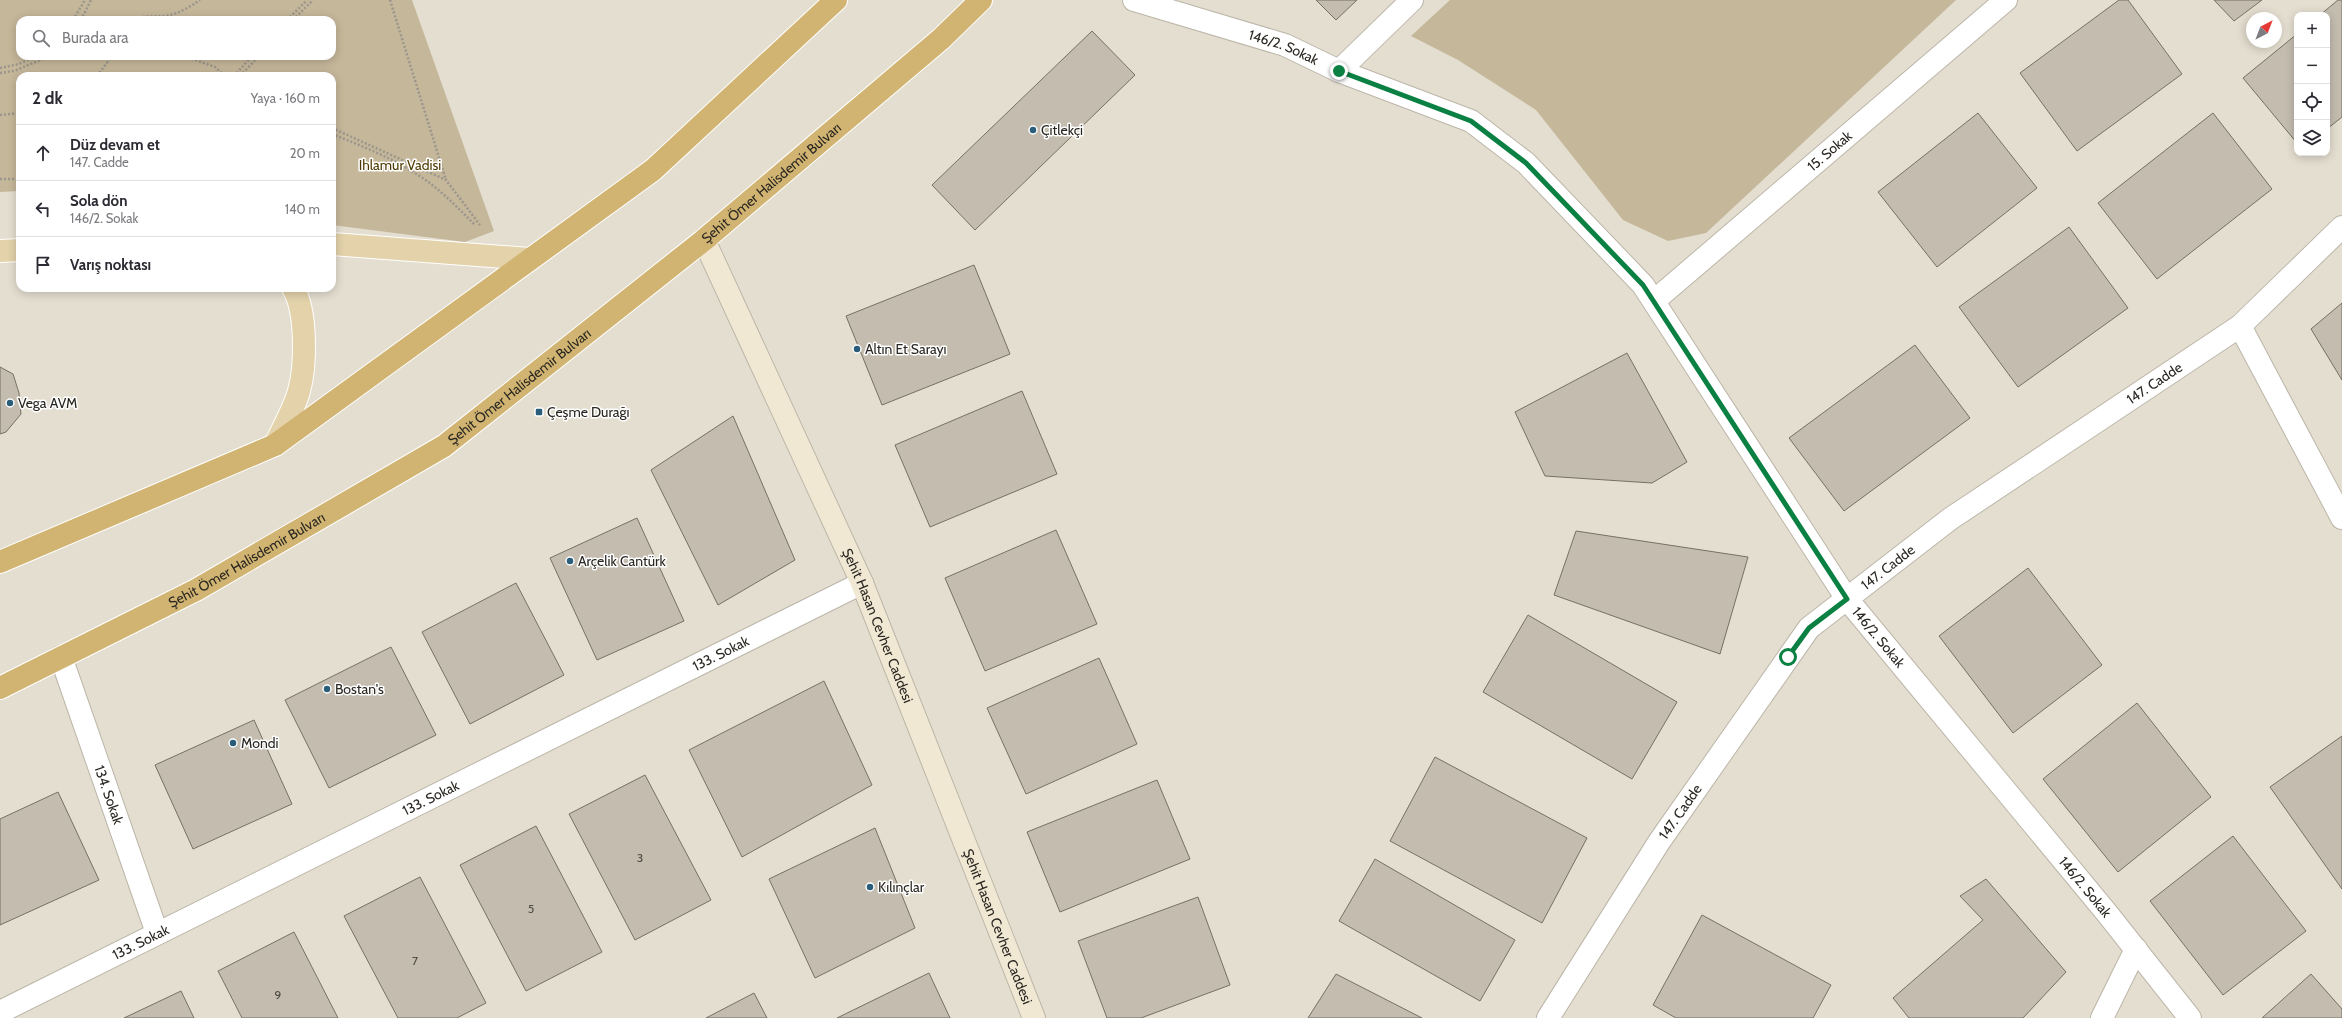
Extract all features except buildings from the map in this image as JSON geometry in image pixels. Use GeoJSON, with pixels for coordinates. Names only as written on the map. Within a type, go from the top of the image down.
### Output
{"type":"FeatureCollection","features":[{"type":"Feature","properties":{"kind":"highway"},"geometry":{"type":"LineString","coordinates":[[0,562],[275,445],[653,170],[836,0]]}},
{"type":"Feature","properties":{"kind":"highway","name":"Şehit Ömer Halisdemir Bulvarı"},"geometry":{"type":"LineString","coordinates":[[0,688],[196,590],[444,446],[704,240],[941,39],[981,0]]}},
{"type":"Feature","properties":{"kind":"main road"},"geometry":{"type":"LineString","coordinates":[[336,244],[530,259]]}},
{"type":"Feature","properties":{"kind":"main road"},"geometry":{"type":"LineString","coordinates":[[0,251],[16,250]]}},
{"type":"Feature","properties":{"kind":"main road"},"geometry":{"type":"LineString","coordinates":[[275,445],[299,391],[304,346],[298,297],[295,292]]}},
{"type":"Feature","properties":{"kind":"street","name":"146/2. Sokak"},"geometry":{"type":"LineString","coordinates":[[1134,0],[1285,45],[1339,71],[1471,121],[1526,163],[1643,285],[1847,599],[2136,949],[2190,1018]]}},
{"type":"Feature","properties":{"kind":"street"},"geometry":{"type":"LineString","coordinates":[[1339,71],[1412,0]]}},
{"type":"Feature","properties":{"kind":"street","name":"15. Sokak"},"geometry":{"type":"LineString","coordinates":[[1654,301],[2006,0]]}},
{"type":"Feature","properties":{"kind":"street","name":"147. Cadde"},"geometry":{"type":"LineString","coordinates":[[1548,1018],[1659,842],[1809,628],[1950,519],[2240,326],[2342,227]]}},
{"type":"Feature","properties":{"kind":"street","name":"Şehit Hasan Cevher Caddesi"},"geometry":{"type":"LineString","coordinates":[[704,240],[862,583],[1034,1018]]}},
{"type":"Feature","properties":{"kind":"street"},"geometry":{"type":"LineString","coordinates":[[2240,326],[2342,518]]}},
{"type":"Feature","properties":{"kind":"street","name":"133. Sokak"},"geometry":{"type":"LineString","coordinates":[[0,1012],[862,583]]}},
{"type":"Feature","properties":{"kind":"street","name":"134. Sokak"},"geometry":{"type":"LineString","coordinates":[[61,657],[157,933]]}},
{"type":"Feature","properties":{"kind":"street"},"geometry":{"type":"LineString","coordinates":[[2102,1018],[2136,949]]}},
{"type":"Feature","properties":{"kind":"path"},"geometry":{"type":"LineString","coordinates":[[75,16],[85,0]]}},
{"type":"Feature","properties":{"kind":"path"},"geometry":{"type":"LineString","coordinates":[[83,16],[91,0]]}},
{"type":"Feature","properties":{"kind":"path"},"geometry":{"type":"LineString","coordinates":[[142,16],[165,16],[182,11],[200,0]]}},
{"type":"Feature","properties":{"kind":"path"},"geometry":{"type":"LineString","coordinates":[[291,16],[307,0]]}},
{"type":"Feature","properties":{"kind":"path"},"geometry":{"type":"LineString","coordinates":[[297,16],[313,0]]}},
{"type":"Feature","properties":{"kind":"path"},"geometry":{"type":"LineString","coordinates":[[390,0],[446,180],[482,226],[489,256]]}},
{"type":"Feature","properties":{"kind":"path"},"geometry":{"type":"LineString","coordinates":[[0,68],[19,64],[28,60]]}},
{"type":"Feature","properties":{"kind":"path"},"geometry":{"type":"LineString","coordinates":[[0,73],[14,71],[40,60]]}},
{"type":"Feature","properties":{"kind":"path"},"geometry":{"type":"LineString","coordinates":[[100,72],[109,60]]}},
{"type":"Feature","properties":{"kind":"path"},"geometry":{"type":"LineString","coordinates":[[194,60],[215,68],[220,72]]}},
{"type":"Feature","properties":{"kind":"path"},"geometry":{"type":"LineString","coordinates":[[238,72],[248,60]]}},
{"type":"Feature","properties":{"kind":"path"},"geometry":{"type":"LineString","coordinates":[[244,72],[255,60]]}},
{"type":"Feature","properties":{"kind":"path"},"geometry":{"type":"LineString","coordinates":[[0,115],[16,113]]}},
{"type":"Feature","properties":{"kind":"path"},"geometry":{"type":"LineString","coordinates":[[336,130],[446,180]]}},
{"type":"Feature","properties":{"kind":"path"},"geometry":{"type":"LineString","coordinates":[[336,136],[368,149],[414,172],[450,200],[477,227],[489,256]]}},
{"type":"Feature","properties":{"kind":"path"},"geometry":{"type":"LineString","coordinates":[[0,179],[16,179]]}},
{"type":"Feature","properties":{"kind":"green space","name":"Ihlamur Vadisi"},"geometry":{"type":"Polygon","coordinates":[[[0,0],[412,0],[494,231],[465,242],[336,226],[336,72],[16,72],[16,191],[0,192],[0,0]]]}},
{"type":"Feature","properties":{"kind":"green space"},"geometry":{"type":"Polygon","coordinates":[[[1450,0],[1956,0],[1706,233],[1668,241],[1623,220],[1536,110],[1458,60],[1411,36],[1450,0]]]}},
{"type":"Feature","properties":{"kind":"place","name":"Çitlekçi"},"geometry":{"type":"Point","coordinates":[1033,130]}},
{"type":"Feature","properties":{"kind":"place","name":"Altın Et Sarayı"},"geometry":{"type":"Point","coordinates":[857,349]}},
{"type":"Feature","properties":{"kind":"place","name":"Vega AVM"},"geometry":{"type":"Point","coordinates":[10,403]}},
{"type":"Feature","properties":{"kind":"place","name":"Çeşme Durağı"},"geometry":{"type":"Point","coordinates":[539,412]}},
{"type":"Feature","properties":{"kind":"place","name":"Arçelik Cantürk"},"geometry":{"type":"Point","coordinates":[570,561]}},
{"type":"Feature","properties":{"kind":"place","name":"Bostan's"},"geometry":{"type":"Point","coordinates":[327,689]}},
{"type":"Feature","properties":{"kind":"place","name":"Mondi"},"geometry":{"type":"Point","coordinates":[233,743]}},
{"type":"Feature","properties":{"kind":"place","name":"Kılınçlar"},"geometry":{"type":"Point","coordinates":[870,887]}},
{"type":"Feature","properties":{"kind":"route"},"geometry":{"type":"LineString","coordinates":[[1339,71],[1471,121],[1526,163],[1643,285],[1847,599],[1809,628],[1788,657]]}}]}
